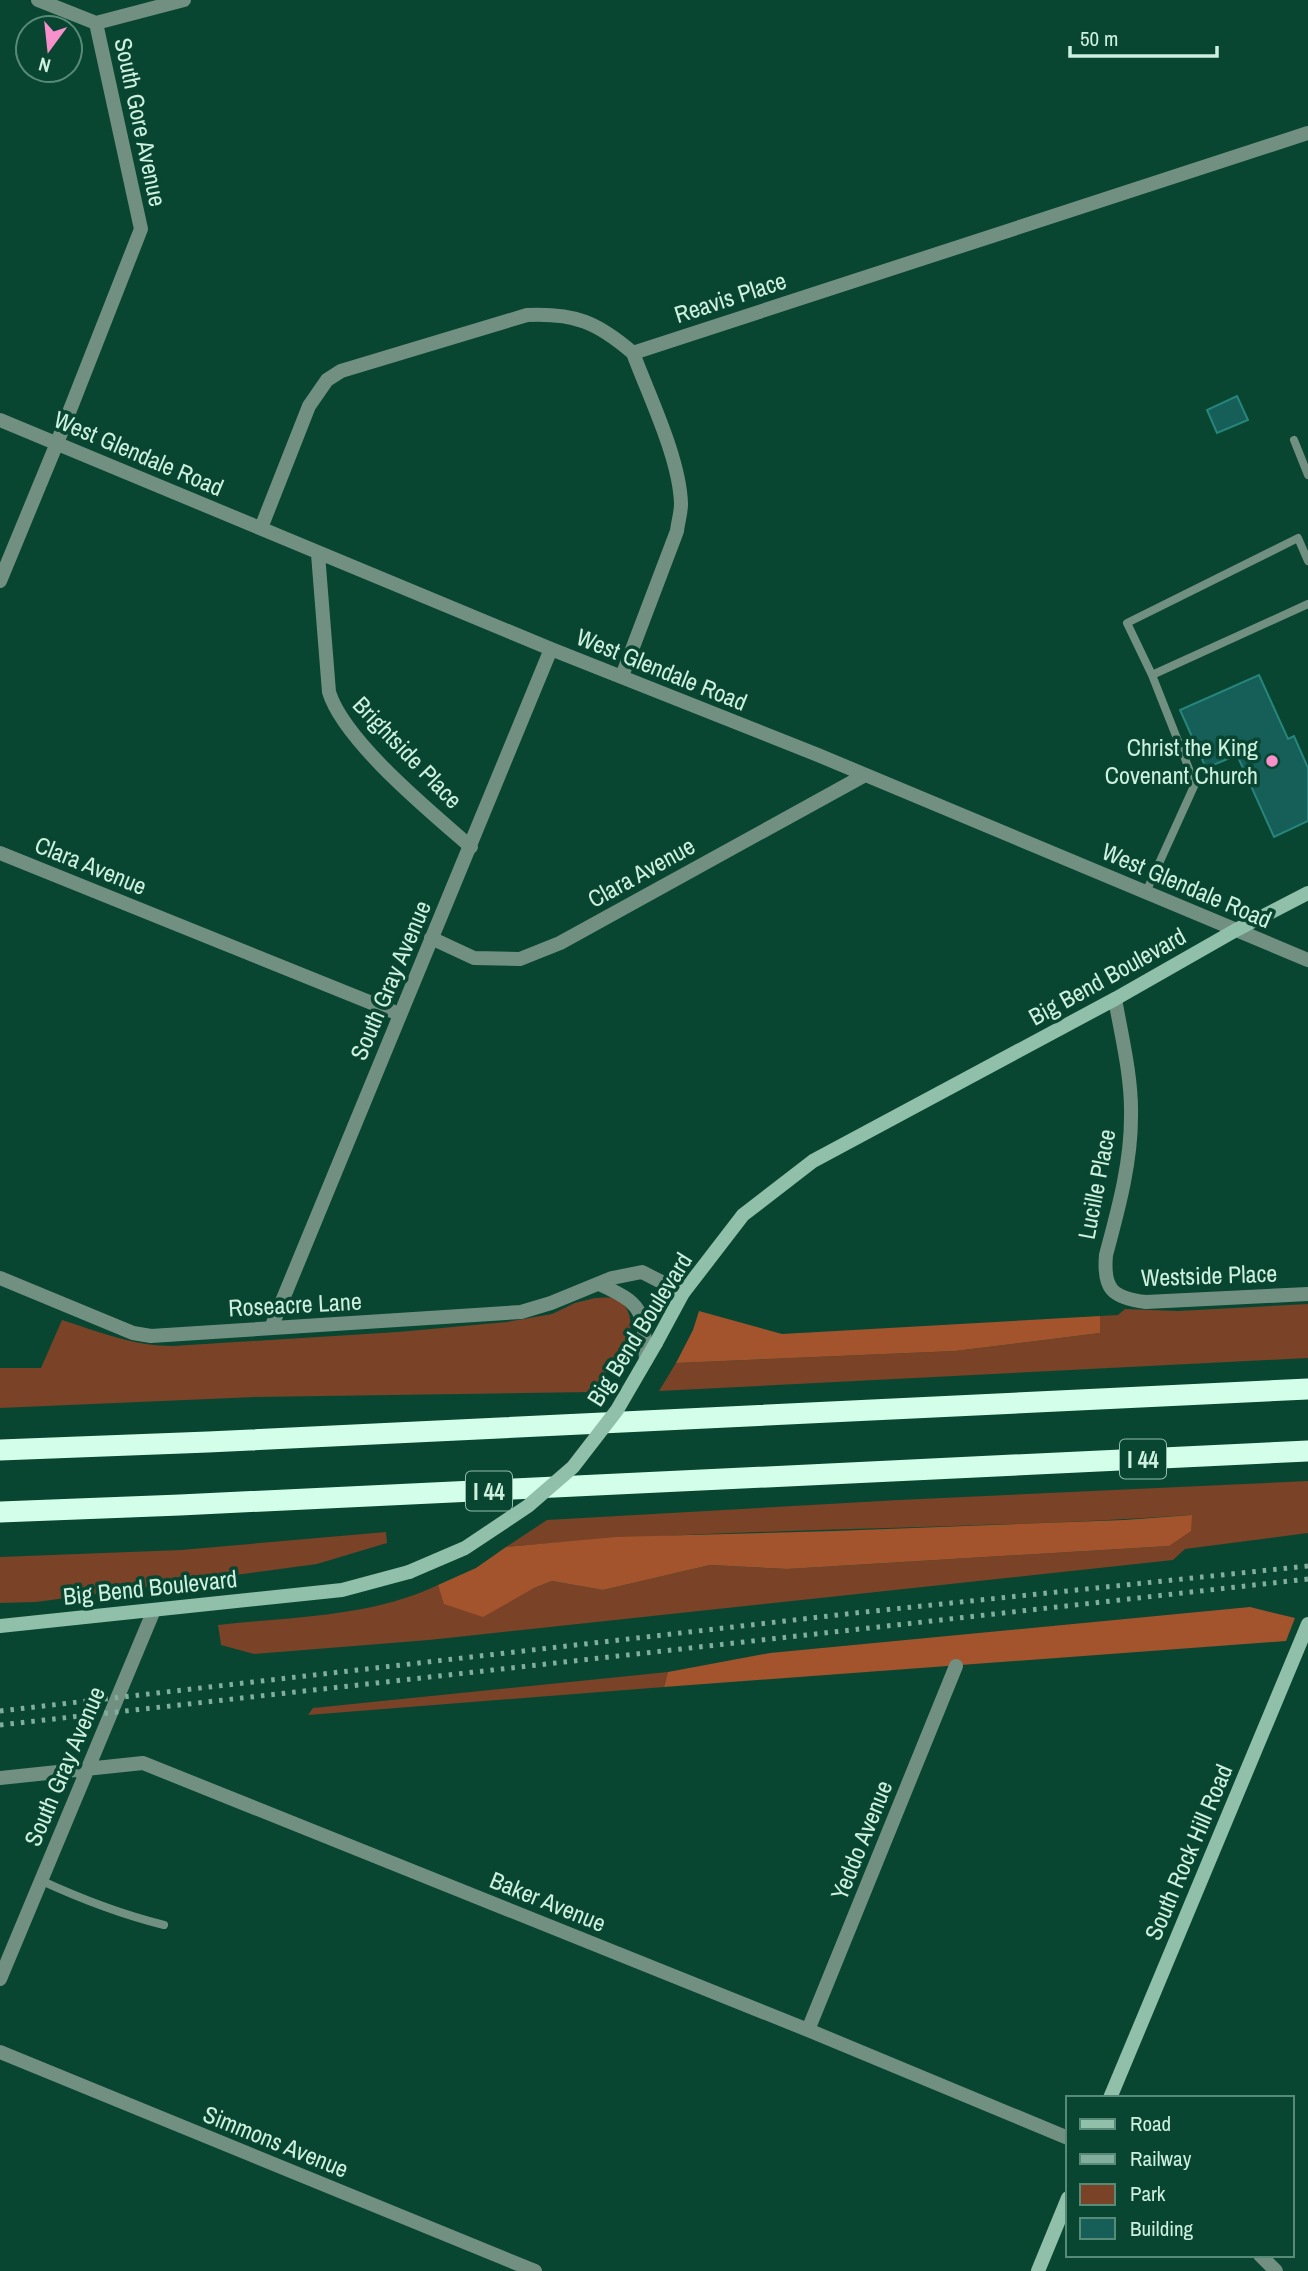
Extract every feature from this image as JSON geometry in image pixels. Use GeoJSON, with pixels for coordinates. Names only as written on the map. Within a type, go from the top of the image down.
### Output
{"type":"FeatureCollection","features":[{"type":"Feature","properties":{"kind":"highway"},"geometry":{"type":"LineString","coordinates":[[0,1450],[1308,1389]]}},
{"type":"Feature","properties":{"kind":"highway"},"geometry":{"type":"LineString","coordinates":[[0,1442],[32,1449]]}},
{"type":"Feature","properties":{"kind":"highway","name":"I 44"},"geometry":{"type":"LineString","coordinates":[[0,1512],[1308,1451]]}},
{"type":"Feature","properties":{"kind":"main road","name":"Big Bend Boulevard"},"geometry":{"type":"LineString","coordinates":[[0,1626],[342,1590],[409,1572],[465,1548],[528,1506],[573,1467],[617,1409],[683,1293],[743,1214],[813,1161],[1308,893]]}},
{"type":"Feature","properties":{"kind":"main road","name":"South Rock Hill Road"},"geometry":{"type":"LineString","coordinates":[[1111,2096],[1308,1625]]}},
{"type":"Feature","properties":{"kind":"main road"},"geometry":{"type":"LineString","coordinates":[[1038,2271],[1066,2203]]}},
{"type":"Feature","properties":{"kind":"street"},"geometry":{"type":"LineString","coordinates":[[38,0],[96,23],[184,0]]}},
{"type":"Feature","properties":{"kind":"street","name":"South Gore Avenue"},"geometry":{"type":"LineString","coordinates":[[0,580],[141,229],[96,23]]}},
{"type":"Feature","properties":{"kind":"street","name":"Reavis Place"},"geometry":{"type":"LineString","coordinates":[[633,353],[1308,133]]}},
{"type":"Feature","properties":{"kind":"street"},"geometry":{"type":"LineString","coordinates":[[261,528],[309,406],[327,380],[341,371],[527,316],[554,314],[590,323],[610,333],[633,353],[679,483],[681,507],[677,531],[622,676]]}},
{"type":"Feature","properties":{"kind":"street","name":"West Glendale Road"},"geometry":{"type":"LineString","coordinates":[[0,420],[318,554],[865,775],[1308,960]]}},
{"type":"Feature","properties":{"kind":"street","name":"Brightside Place"},"geometry":{"type":"LineString","coordinates":[[318,554],[329,692],[334,708],[344,724],[386,769],[471,847]]}},
{"type":"Feature","properties":{"kind":"street","name":"South Gray Avenue"},"geometry":{"type":"LineString","coordinates":[[271,1328],[551,649]]}},
{"type":"Feature","properties":{"kind":"street","name":"Clara Avenue"},"geometry":{"type":"LineString","coordinates":[[431,938],[474,958],[520,959],[560,943],[865,775]]}},
{"type":"Feature","properties":{"kind":"street","name":"Clara Avenue"},"geometry":{"type":"LineString","coordinates":[[0,853],[399,1014]]}},
{"type":"Feature","properties":{"kind":"street","name":"Lucille Place"},"geometry":{"type":"LineString","coordinates":[[1114,1292],[1107,1283],[1105,1263],[1130,1147],[1132,1114],[1129,1079],[1115,999]]}},
{"type":"Feature","properties":{"kind":"street","name":"Roseacre Lane"},"geometry":{"type":"LineString","coordinates":[[0,1278],[133,1333],[151,1336],[521,1312],[599,1284],[642,1272],[683,1293]]}},
{"type":"Feature","properties":{"kind":"street"},"geometry":{"type":"LineString","coordinates":[[599,1284],[625,1296],[638,1307],[644,1322],[646,1360]]}},
{"type":"Feature","properties":{"kind":"street","name":"Westside Place"},"geometry":{"type":"LineString","coordinates":[[1114,1292],[1122,1298],[1146,1302],[1308,1294]]}},
{"type":"Feature","properties":{"kind":"street","name":"South Gray Avenue"},"geometry":{"type":"LineString","coordinates":[[0,1979],[154,1610]]}},
{"type":"Feature","properties":{"kind":"street","name":"Yeddo Avenue"},"geometry":{"type":"LineString","coordinates":[[808,2030],[956,1666]]}},
{"type":"Feature","properties":{"kind":"street","name":"Baker Avenue"},"geometry":{"type":"LineString","coordinates":[[0,1778],[143,1763],[808,2030],[1066,2137]]}},
{"type":"Feature","properties":{"kind":"street","name":"Simmons Avenue"},"geometry":{"type":"LineString","coordinates":[[0,2052],[535,2271]]}},
{"type":"Feature","properties":{"kind":"street"},"geometry":{"type":"LineString","coordinates":[[1262,2257],[1276,2271]]}},
{"type":"Feature","properties":{"kind":"lane"},"geometry":{"type":"LineString","coordinates":[[1294,440],[1308,475]]}},
{"type":"Feature","properties":{"kind":"lane"},"geometry":{"type":"LineString","coordinates":[[1146,892],[1195,784],[1152,675],[1127,623],[1298,538],[1308,561]]}},
{"type":"Feature","properties":{"kind":"lane"},"geometry":{"type":"LineString","coordinates":[[1152,675],[1308,604]]}},
{"type":"Feature","properties":{"kind":"lane"},"geometry":{"type":"LineString","coordinates":[[40,1880],[87,1902],[123,1915],[164,1925]]}},
{"type":"Feature","properties":{"kind":"green space"},"geometry":{"type":"Polygon","coordinates":[[[595,1298],[612,1298],[623,1304],[631,1321],[631,1328],[623,1347],[593,1392],[255,1397],[0,1408],[0,1368],[41,1368],[62,1320],[130,1341],[173,1346],[398,1332],[507,1322],[552,1314],[575,1303],[595,1298]]]}},
{"type":"Feature","properties":{"kind":"green space"},"geometry":{"type":"Polygon","coordinates":[[[1308,1304],[1308,1358],[659,1391],[676,1363],[955,1351],[1100,1333],[1100,1316],[1118,1315],[1125,1309],[1178,1311],[1308,1304]]]}},
{"type":"Feature","properties":{"kind":"green space"},"geometry":{"type":"Polygon","coordinates":[[[1308,1481],[1308,1533],[1185,1549],[1173,1560],[429,1640],[254,1654],[221,1645],[218,1625],[358,1610],[413,1596],[438,1585],[445,1604],[534,1588],[552,1581],[603,1590],[710,1565],[787,1569],[1169,1546],[1191,1515],[1020,1524],[677,1535],[506,1547],[547,1520],[1308,1481]]]}},
{"type":"Feature","properties":{"kind":"green space"},"geometry":{"type":"Polygon","coordinates":[[[386,1532],[387,1543],[317,1564],[36,1602],[0,1603],[0,1557],[181,1550],[386,1532]]]}},
{"type":"Feature","properties":{"kind":"green space"},"geometry":{"type":"Polygon","coordinates":[[[668,1672],[664,1687],[308,1715],[313,1708],[668,1672]]]}},
{"type":"Feature","properties":{"kind":"shaded area"},"geometry":{"type":"Polygon","coordinates":[[[699,1311],[782,1334],[1100,1316],[1100,1333],[955,1351],[676,1363],[693,1330],[699,1311]]]}},
{"type":"Feature","properties":{"kind":"shaded area"},"geometry":{"type":"Polygon","coordinates":[[[1192,1515],[1191,1531],[1169,1546],[787,1569],[710,1565],[603,1590],[552,1581],[534,1588],[483,1617],[444,1604],[438,1585],[476,1568],[506,1547],[616,1537],[1124,1520],[1192,1515]]]}},
{"type":"Feature","properties":{"kind":"shaded area"},"geometry":{"type":"Polygon","coordinates":[[[1250,1607],[1295,1618],[1286,1641],[664,1687],[668,1672],[770,1653],[1250,1607]]]}},
{"type":"Feature","properties":{"kind":"building"},"geometry":{"type":"Polygon","coordinates":[[[1237,396],[1248,420],[1217,433],[1207,410],[1237,396]]]}},
{"type":"Feature","properties":{"kind":"building","name":"Christ the King Covenant Church"},"geometry":{"type":"Polygon","coordinates":[[[1259,675],[1288,739],[1294,736],[1308,768],[1308,821],[1274,837],[1237,755],[1206,768],[1180,710],[1259,675]]]}},
{"type":"Feature","properties":{"kind":"railway"},"geometry":{"type":"LineString","coordinates":[[0,1711],[855,1613],[1308,1566]]}},
{"type":"Feature","properties":{"kind":"railway"},"geometry":{"type":"LineString","coordinates":[[0,1725],[1308,1579]]}},
{"type":"Feature","properties":{"kind":"place","name":"Christ the King Covenant Church"},"geometry":{"type":"Point","coordinates":[1272,761]}}]}
